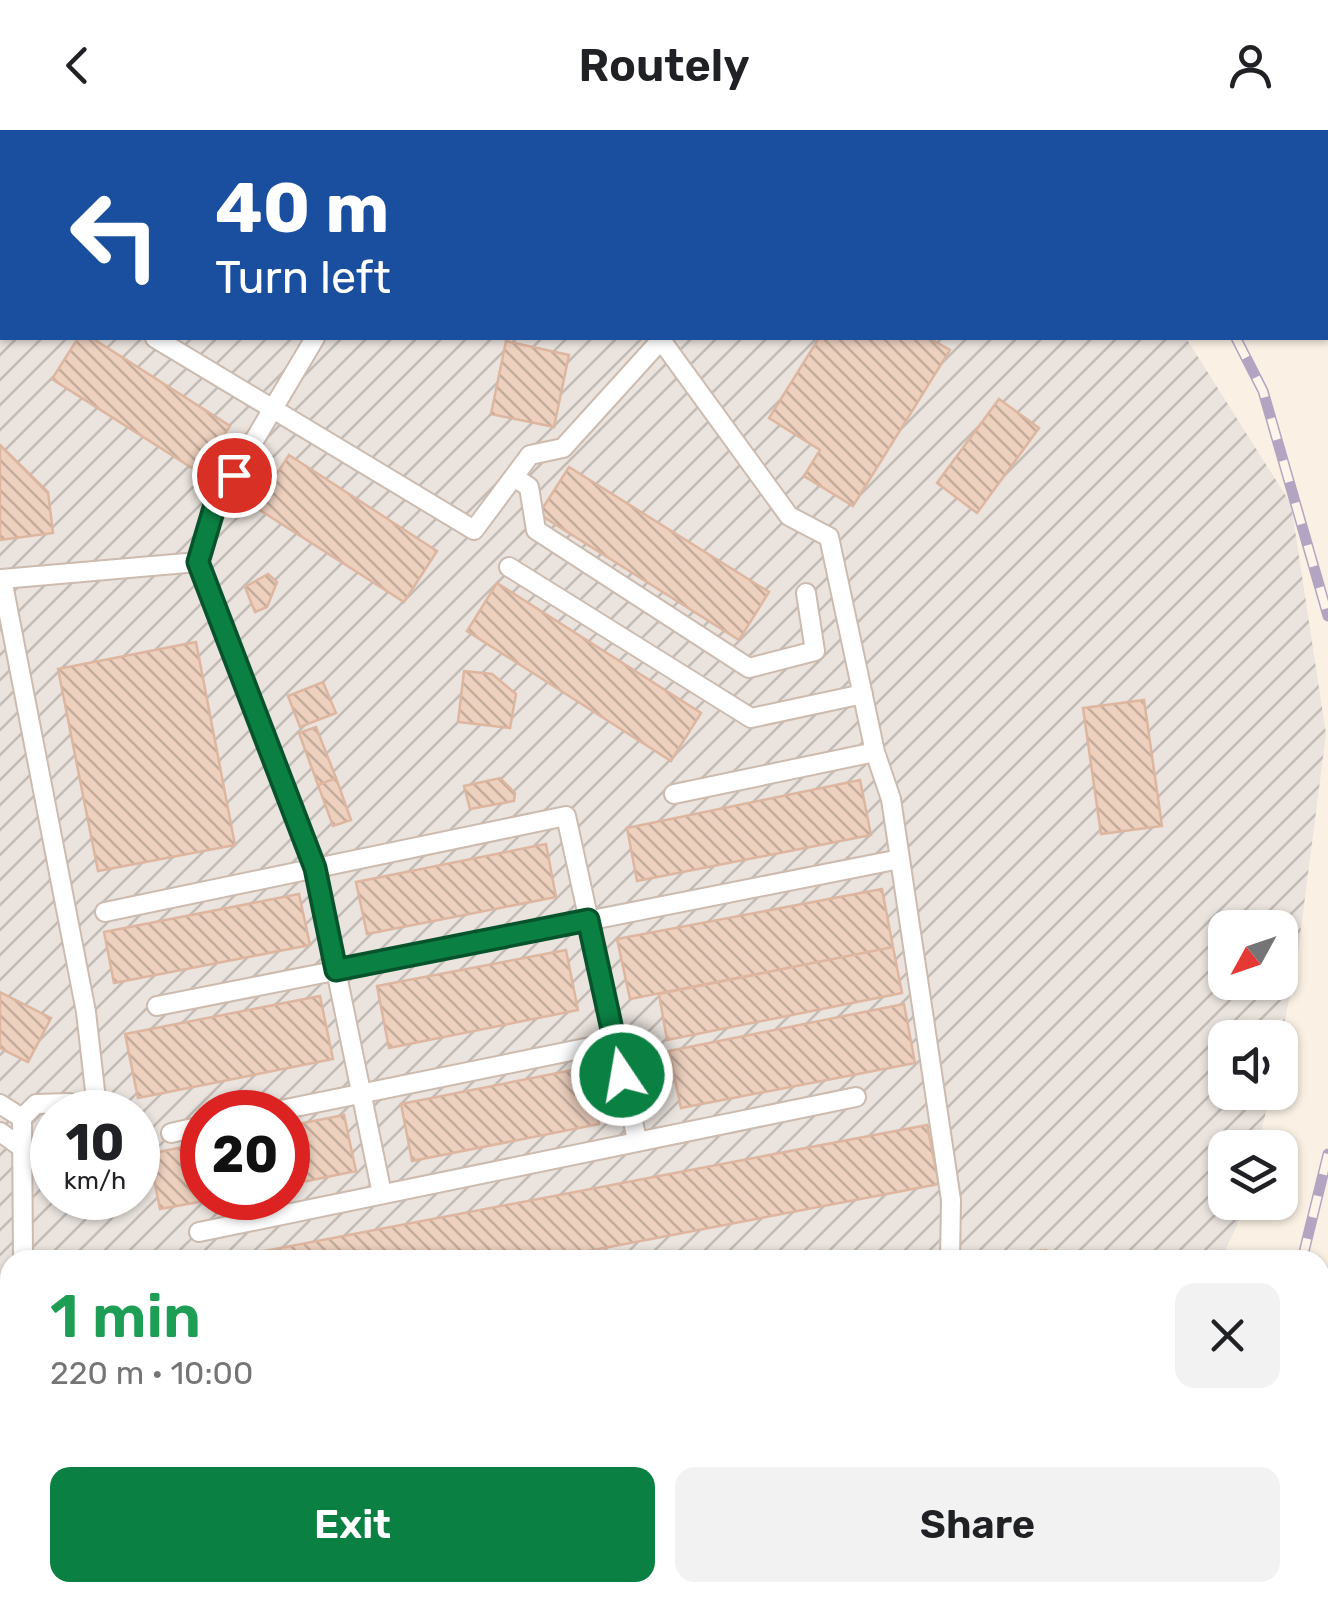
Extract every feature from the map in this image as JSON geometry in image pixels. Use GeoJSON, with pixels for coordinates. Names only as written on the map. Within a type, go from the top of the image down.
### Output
{"type":"FeatureCollection","features":[{"type":"Feature","properties":{"kind":"lane"},"geometry":{"type":"LineString","coordinates":[[158,340],[474,530],[530,455],[563,448],[659,340]]}},
{"type":"Feature","properties":{"kind":"lane"},"geometry":{"type":"LineString","coordinates":[[314,340],[214,508],[198,562],[315,868],[382,1194]]}},
{"type":"Feature","properties":{"kind":"lane"},"geometry":{"type":"LineString","coordinates":[[662,340],[789,516],[829,537],[875,752],[891,800],[951,1200],[950,1250]]}},
{"type":"Feature","properties":{"kind":"lane"},"geometry":{"type":"LineString","coordinates":[[514,477],[529,486],[536,530],[749,668],[815,651],[806,593]]}},
{"type":"Feature","properties":{"kind":"lane"},"geometry":{"type":"LineString","coordinates":[[23,1250],[22,1118],[36,1104],[69,1103],[97,1108],[86,1012],[1,579],[198,562]]}},
{"type":"Feature","properties":{"kind":"lane"},"geometry":{"type":"LineString","coordinates":[[509,567],[752,718],[863,694]]}},
{"type":"Feature","properties":{"kind":"lane"},"geometry":{"type":"LineString","coordinates":[[674,794],[875,752]]}},
{"type":"Feature","properties":{"kind":"lane"},"geometry":{"type":"LineString","coordinates":[[105,912],[566,816],[637,1140]]}},
{"type":"Feature","properties":{"kind":"lane"},"geometry":{"type":"LineString","coordinates":[[157,1006],[900,859]]}},
{"type":"Feature","properties":{"kind":"lane"},"geometry":{"type":"LineString","coordinates":[[310,1104],[616,1042]]}},
{"type":"Feature","properties":{"kind":"lane"},"geometry":{"type":"LineString","coordinates":[[199,1232],[856,1098]]}},
{"type":"Feature","properties":{"kind":"lane"},"geometry":{"type":"LineString","coordinates":[[0,1104],[22,1118]]}},
{"type":"Feature","properties":{"kind":"lane"},"geometry":{"type":"LineString","coordinates":[[171,1133],[180,1131]]}},
{"type":"Feature","properties":{"kind":"lane"},"geometry":{"type":"LineString","coordinates":[[0,1132],[22,1147]]}},
{"type":"Feature","properties":{"kind":"shaded area"},"geometry":{"type":"Polygon","coordinates":[[[0,340],[1187,340],[1291,504],[1326,734],[1298,951],[1298,910],[1208,910],[1208,1000],[1289,1000],[1285,1020],[1208,1020],[1208,1110],[1266,1110],[1262,1130],[1208,1130],[1208,1220],[1239,1220],[1226,1250],[0,1250],[0,340]]]}},
{"type":"Feature","properties":{"kind":"building"},"geometry":{"type":"Polygon","coordinates":[[[77,340],[95,340],[230,426],[200,473],[52,379],[77,340]]]}},
{"type":"Feature","properties":{"kind":"building"},"geometry":{"type":"Polygon","coordinates":[[[818,340],[932,340],[950,350],[853,506],[804,476],[820,450],[769,418],[818,340]]]}},
{"type":"Feature","properties":{"kind":"building"},"geometry":{"type":"Polygon","coordinates":[[[506,341],[569,355],[554,427],[491,414],[506,341]]]}},
{"type":"Feature","properties":{"kind":"building"},"geometry":{"type":"Polygon","coordinates":[[[999,399],[1039,428],[977,513],[937,483],[999,399]]]}},
{"type":"Feature","properties":{"kind":"building"},"geometry":{"type":"Polygon","coordinates":[[[0,445],[48,492],[53,533],[0,540],[0,445]]]}},
{"type":"Feature","properties":{"kind":"building"},"geometry":{"type":"Polygon","coordinates":[[[289,455],[437,551],[404,602],[255,507],[289,455]]]}},
{"type":"Feature","properties":{"kind":"building"},"geometry":{"type":"Polygon","coordinates":[[[569,467],[769,592],[739,640],[539,514],[569,467]]]}},
{"type":"Feature","properties":{"kind":"building"},"geometry":{"type":"Polygon","coordinates":[[[268,574],[277,582],[267,607],[255,612],[245,587],[268,574]]]}},
{"type":"Feature","properties":{"kind":"building"},"geometry":{"type":"Polygon","coordinates":[[[497,583],[701,713],[671,761],[467,631],[497,583]]]}},
{"type":"Feature","properties":{"kind":"building"},"geometry":{"type":"Polygon","coordinates":[[[196,642],[235,845],[98,871],[58,669],[196,642]]]}},
{"type":"Feature","properties":{"kind":"building"},"geometry":{"type":"Polygon","coordinates":[[[464,671],[492,674],[516,694],[510,728],[458,722],[464,671]]]}},
{"type":"Feature","properties":{"kind":"building"},"geometry":{"type":"Polygon","coordinates":[[[323,682],[336,713],[300,727],[288,696],[323,682]]]}},
{"type":"Feature","properties":{"kind":"building"},"geometry":{"type":"Polygon","coordinates":[[[1144,700],[1162,826],[1101,834],[1083,708],[1144,700]]]}},
{"type":"Feature","properties":{"kind":"building"},"geometry":{"type":"Polygon","coordinates":[[[316,727],[336,778],[318,785],[299,733],[316,727]]]}},
{"type":"Feature","properties":{"kind":"building"},"geometry":{"type":"Polygon","coordinates":[[[336,778],[351,820],[333,826],[318,785],[336,778]]]}},
{"type":"Feature","properties":{"kind":"building"},"geometry":{"type":"Polygon","coordinates":[[[500,778],[515,793],[514,801],[470,809],[464,786],[500,778]]]}},
{"type":"Feature","properties":{"kind":"building"},"geometry":{"type":"Polygon","coordinates":[[[860,780],[871,835],[637,881],[627,828],[860,780]]]}},
{"type":"Feature","properties":{"kind":"building"},"geometry":{"type":"Polygon","coordinates":[[[546,844],[556,897],[367,934],[356,882],[546,844]]]}},
{"type":"Feature","properties":{"kind":"building"},"geometry":{"type":"Polygon","coordinates":[[[882,889],[893,947],[630,999],[617,939],[882,889]]]}},
{"type":"Feature","properties":{"kind":"building"},"geometry":{"type":"Polygon","coordinates":[[[299,894],[310,945],[114,983],[104,932],[299,894]]]}},
{"type":"Feature","properties":{"kind":"building"},"geometry":{"type":"Polygon","coordinates":[[[893,947],[902,993],[667,1040],[659,994],[893,947]]]}},
{"type":"Feature","properties":{"kind":"building"},"geometry":{"type":"Polygon","coordinates":[[[566,950],[578,1010],[389,1048],[377,986],[566,950]]]}},
{"type":"Feature","properties":{"kind":"building"},"geometry":{"type":"Polygon","coordinates":[[[0,992],[51,1018],[28,1062],[0,1048],[0,992]]]}},
{"type":"Feature","properties":{"kind":"building"},"geometry":{"type":"Polygon","coordinates":[[[320,996],[333,1059],[160,1094],[160,1090],[136,1090],[125,1034],[320,996]]]}},
{"type":"Feature","properties":{"kind":"building"},"geometry":{"type":"Polygon","coordinates":[[[904,1004],[915,1063],[681,1108],[669,1051],[904,1004]]]}},
{"type":"Feature","properties":{"kind":"building"},"geometry":{"type":"Polygon","coordinates":[[[588,1067],[599,1124],[412,1161],[401,1104],[588,1067]]]}},
{"type":"Feature","properties":{"kind":"building"},"geometry":{"type":"Polygon","coordinates":[[[344,1115],[356,1171],[310,1180],[310,1122],[344,1115]]]}},
{"type":"Feature","properties":{"kind":"building"},"geometry":{"type":"Polygon","coordinates":[[[927,1125],[939,1184],[593,1250],[270,1250],[927,1125]]]}},
{"type":"Feature","properties":{"kind":"building"},"geometry":{"type":"Polygon","coordinates":[[[180,1148],[180,1205],[160,1209],[160,1152],[180,1148]]]}},
{"type":"Feature","properties":{"kind":"railway"},"geometry":{"type":"LineString","coordinates":[[1237,340],[1263,391],[1328,616]]}},
{"type":"Feature","properties":{"kind":"railway"},"geometry":{"type":"LineString","coordinates":[[1304,1250],[1328,1154]]}},
{"type":"Feature","properties":{"kind":"route"},"geometry":{"type":"LineString","coordinates":[[234,475],[214,508],[198,562],[315,868],[336,970],[588,920],[622,1075]]}}]}
